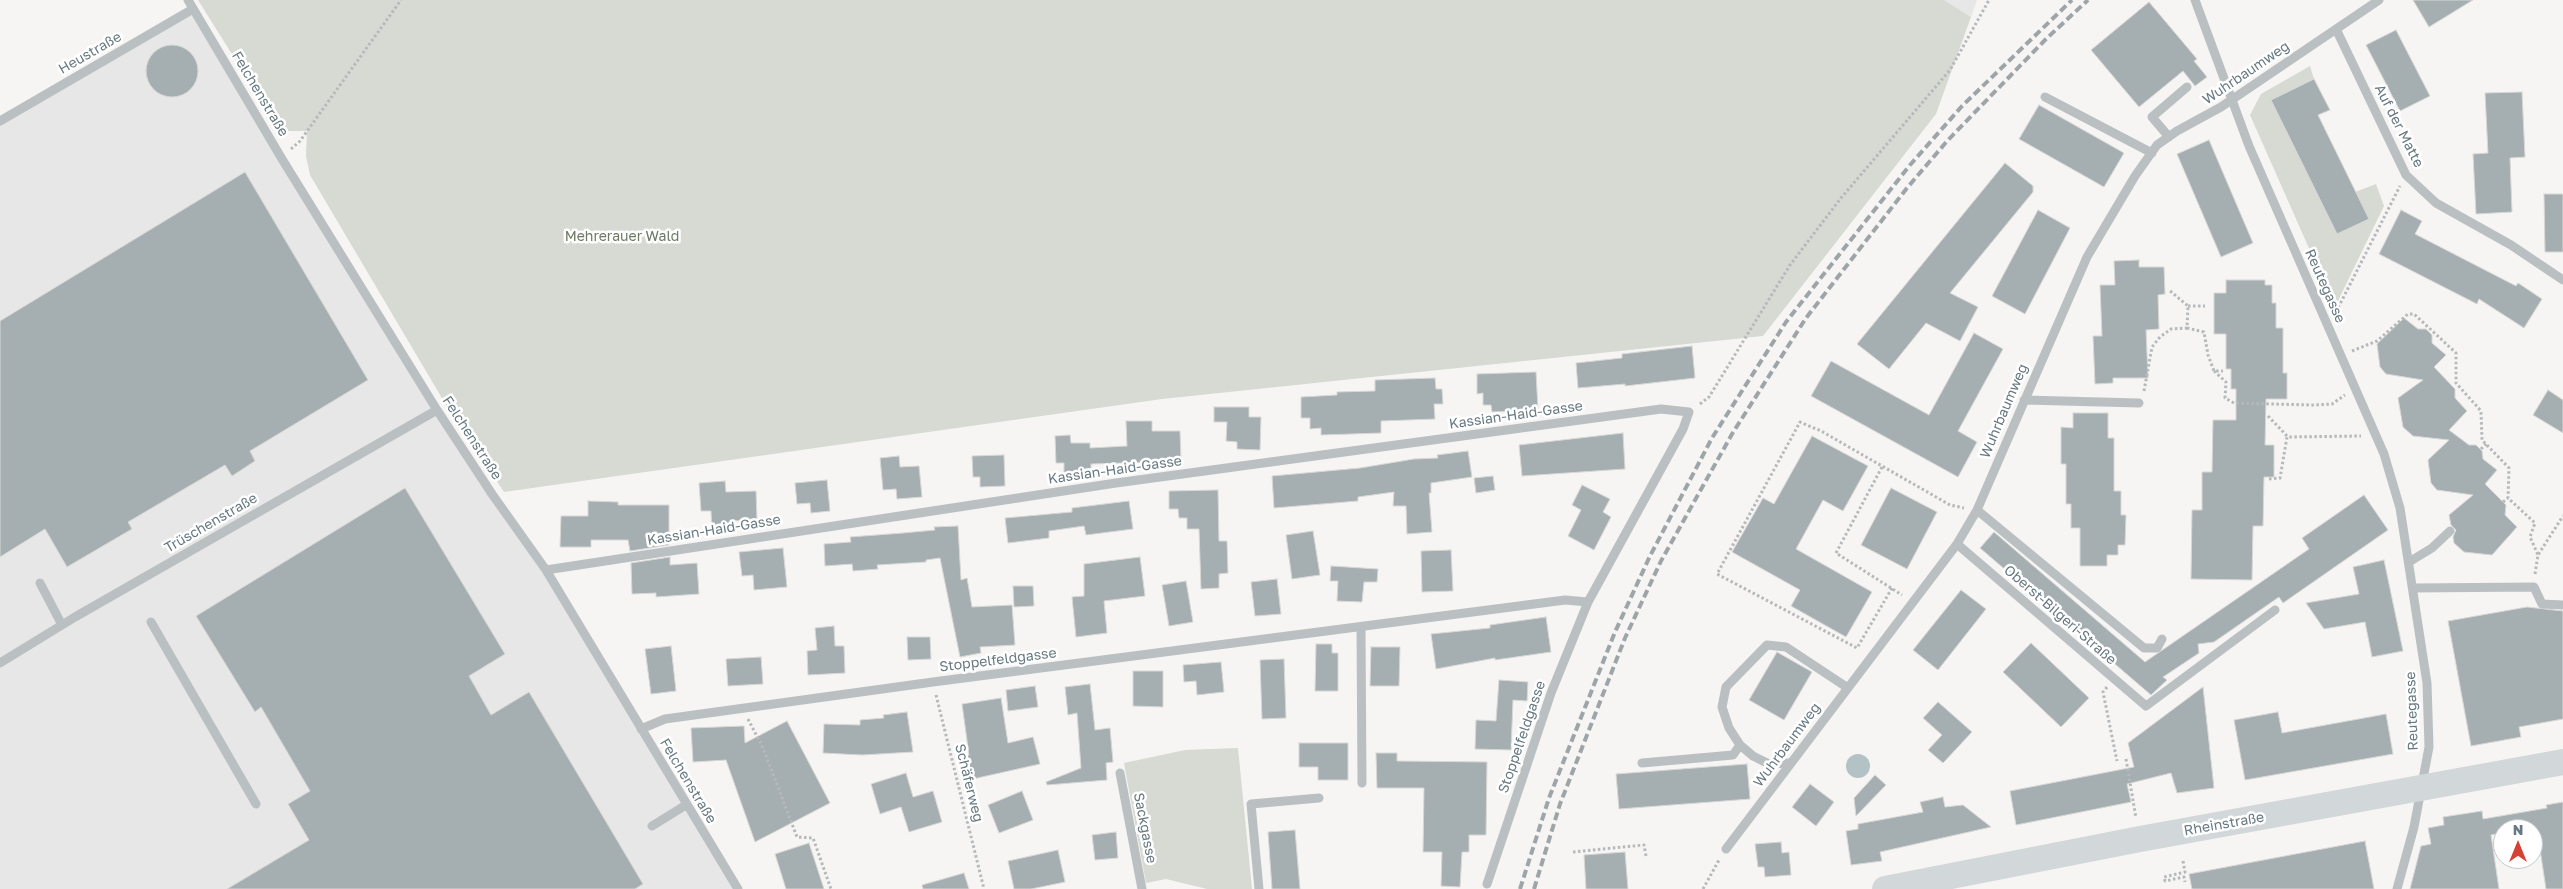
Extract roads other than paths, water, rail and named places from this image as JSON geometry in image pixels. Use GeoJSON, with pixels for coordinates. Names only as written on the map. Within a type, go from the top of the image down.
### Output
{"type":"FeatureCollection","features":[{"type":"Feature","properties":{"kind":"main road","name":"Rheinstraße"},"geometry":{"type":"LineString","coordinates":[[1885,889],[2140,839],[2563,762]]}},
{"type":"Feature","properties":{"kind":"street","name":"Felchenstraße"},"geometry":{"type":"LineString","coordinates":[[188,0],[282,158],[438,410],[492,494],[546,570],[738,889]]}},
{"type":"Feature","properties":{"kind":"street","name":"Reutegasse"},"geometry":{"type":"LineString","coordinates":[[2196,0],[2230,100],[2270,197],[2384,454],[2400,508],[2427,683],[2429,747],[2422,787],[2396,889]]}},
{"type":"Feature","properties":{"kind":"street","name":"Wuhrbaumweg"},"geometry":{"type":"LineString","coordinates":[[1726,849],[1957,544],[1977,510],[2087,256],[2135,176],[2157,145],[2230,100],[2379,0]]}},
{"type":"Feature","properties":{"kind":"street","name":"Heustraße"},"geometry":{"type":"LineString","coordinates":[[0,121],[193,9]]}},
{"type":"Feature","properties":{"kind":"street","name":"Auf der Matte"},"geometry":{"type":"LineString","coordinates":[[2336,30],[2406,174],[2436,203],[2511,245],[2563,280]]}},
{"type":"Feature","properties":{"kind":"street"},"geometry":{"type":"LineString","coordinates":[[2169,137],[2152,117],[2186,87]]}},
{"type":"Feature","properties":{"kind":"street"},"geometry":{"type":"LineString","coordinates":[[2045,97],[2152,153]]}},
{"type":"Feature","properties":{"kind":"street"},"geometry":{"type":"LineString","coordinates":[[2024,400],[2139,403]]}},
{"type":"Feature","properties":{"kind":"street","name":"Kassian-Haid-Gasse"},"geometry":{"type":"LineString","coordinates":[[546,570],[1126,481],[1661,409],[1689,412]]}},
{"type":"Feature","properties":{"kind":"street","name":"Trüschenstraße"},"geometry":{"type":"LineString","coordinates":[[2,662],[62,625],[438,410]]}},
{"type":"Feature","properties":{"kind":"street","name":"Stoppelfeldgasse"},"geometry":{"type":"LineString","coordinates":[[1488,884],[1551,693],[1588,602],[1683,429],[1689,412]]}},
{"type":"Feature","properties":{"kind":"street"},"geometry":{"type":"LineString","coordinates":[[1977,510],[2144,648],[2157,648],[2162,639]]}},
{"type":"Feature","properties":{"kind":"street"},"geometry":{"type":"LineString","coordinates":[[2409,562],[2432,548],[2450,531]]}},
{"type":"Feature","properties":{"kind":"street","name":"Oberst-Bilgeri-Straße"},"geometry":{"type":"LineString","coordinates":[[1957,544],[2146,706],[2276,610]]}},
{"type":"Feature","properties":{"kind":"street"},"geometry":{"type":"LineString","coordinates":[[40,583],[62,625]]}},
{"type":"Feature","properties":{"kind":"street"},"geometry":{"type":"LineString","coordinates":[[2413,588],[2534,587],[2542,604],[2563,605]]}},
{"type":"Feature","properties":{"kind":"street","name":"Stoppelfeldgasse"},"geometry":{"type":"LineString","coordinates":[[641,729],[665,719],[933,682],[1565,600],[1588,602]]}},
{"type":"Feature","properties":{"kind":"street"},"geometry":{"type":"LineString","coordinates":[[151,622],[256,804]]}},
{"type":"Feature","properties":{"kind":"street"},"geometry":{"type":"LineString","coordinates":[[1361,627],[1362,783]]}},
{"type":"Feature","properties":{"kind":"street"},"geometry":{"type":"LineString","coordinates":[[1789,764],[1768,764],[1753,756],[1740,745],[1729,728],[1722,707],[1726,687],[1767,645],[1786,647],[1848,688]]}},
{"type":"Feature","properties":{"kind":"street"},"geometry":{"type":"LineString","coordinates":[[1642,763],[1733,755],[1740,745]]}},
{"type":"Feature","properties":{"kind":"street","name":"Sackgasse"},"geometry":{"type":"LineString","coordinates":[[1120,773],[1142,889]]}},
{"type":"Feature","properties":{"kind":"street"},"geometry":{"type":"LineString","coordinates":[[1259,889],[1251,804],[1319,798]]}},
{"type":"Feature","properties":{"kind":"street"},"geometry":{"type":"LineString","coordinates":[[652,826],[686,805]]}},
{"type":"Feature","properties":{"kind":"railway"},"geometry":{"type":"LineString","coordinates":[[1520,889],[1549,798],[1615,632],[1650,556],[1712,438],[1786,322],[1910,165],[1962,106],[2072,0]]}},
{"type":"Feature","properties":{"kind":"railway"},"geometry":{"type":"LineString","coordinates":[[1534,889],[1560,804],[1625,638],[1661,561],[1732,434],[1806,318],[1907,188],[1948,140],[2046,39],[2088,0]]}},
{"type":"Feature","properties":{"kind":"park label","name":"Mehrerauer Wald"},"geometry":{"type":"Point","coordinates":[622,237]}}]}
